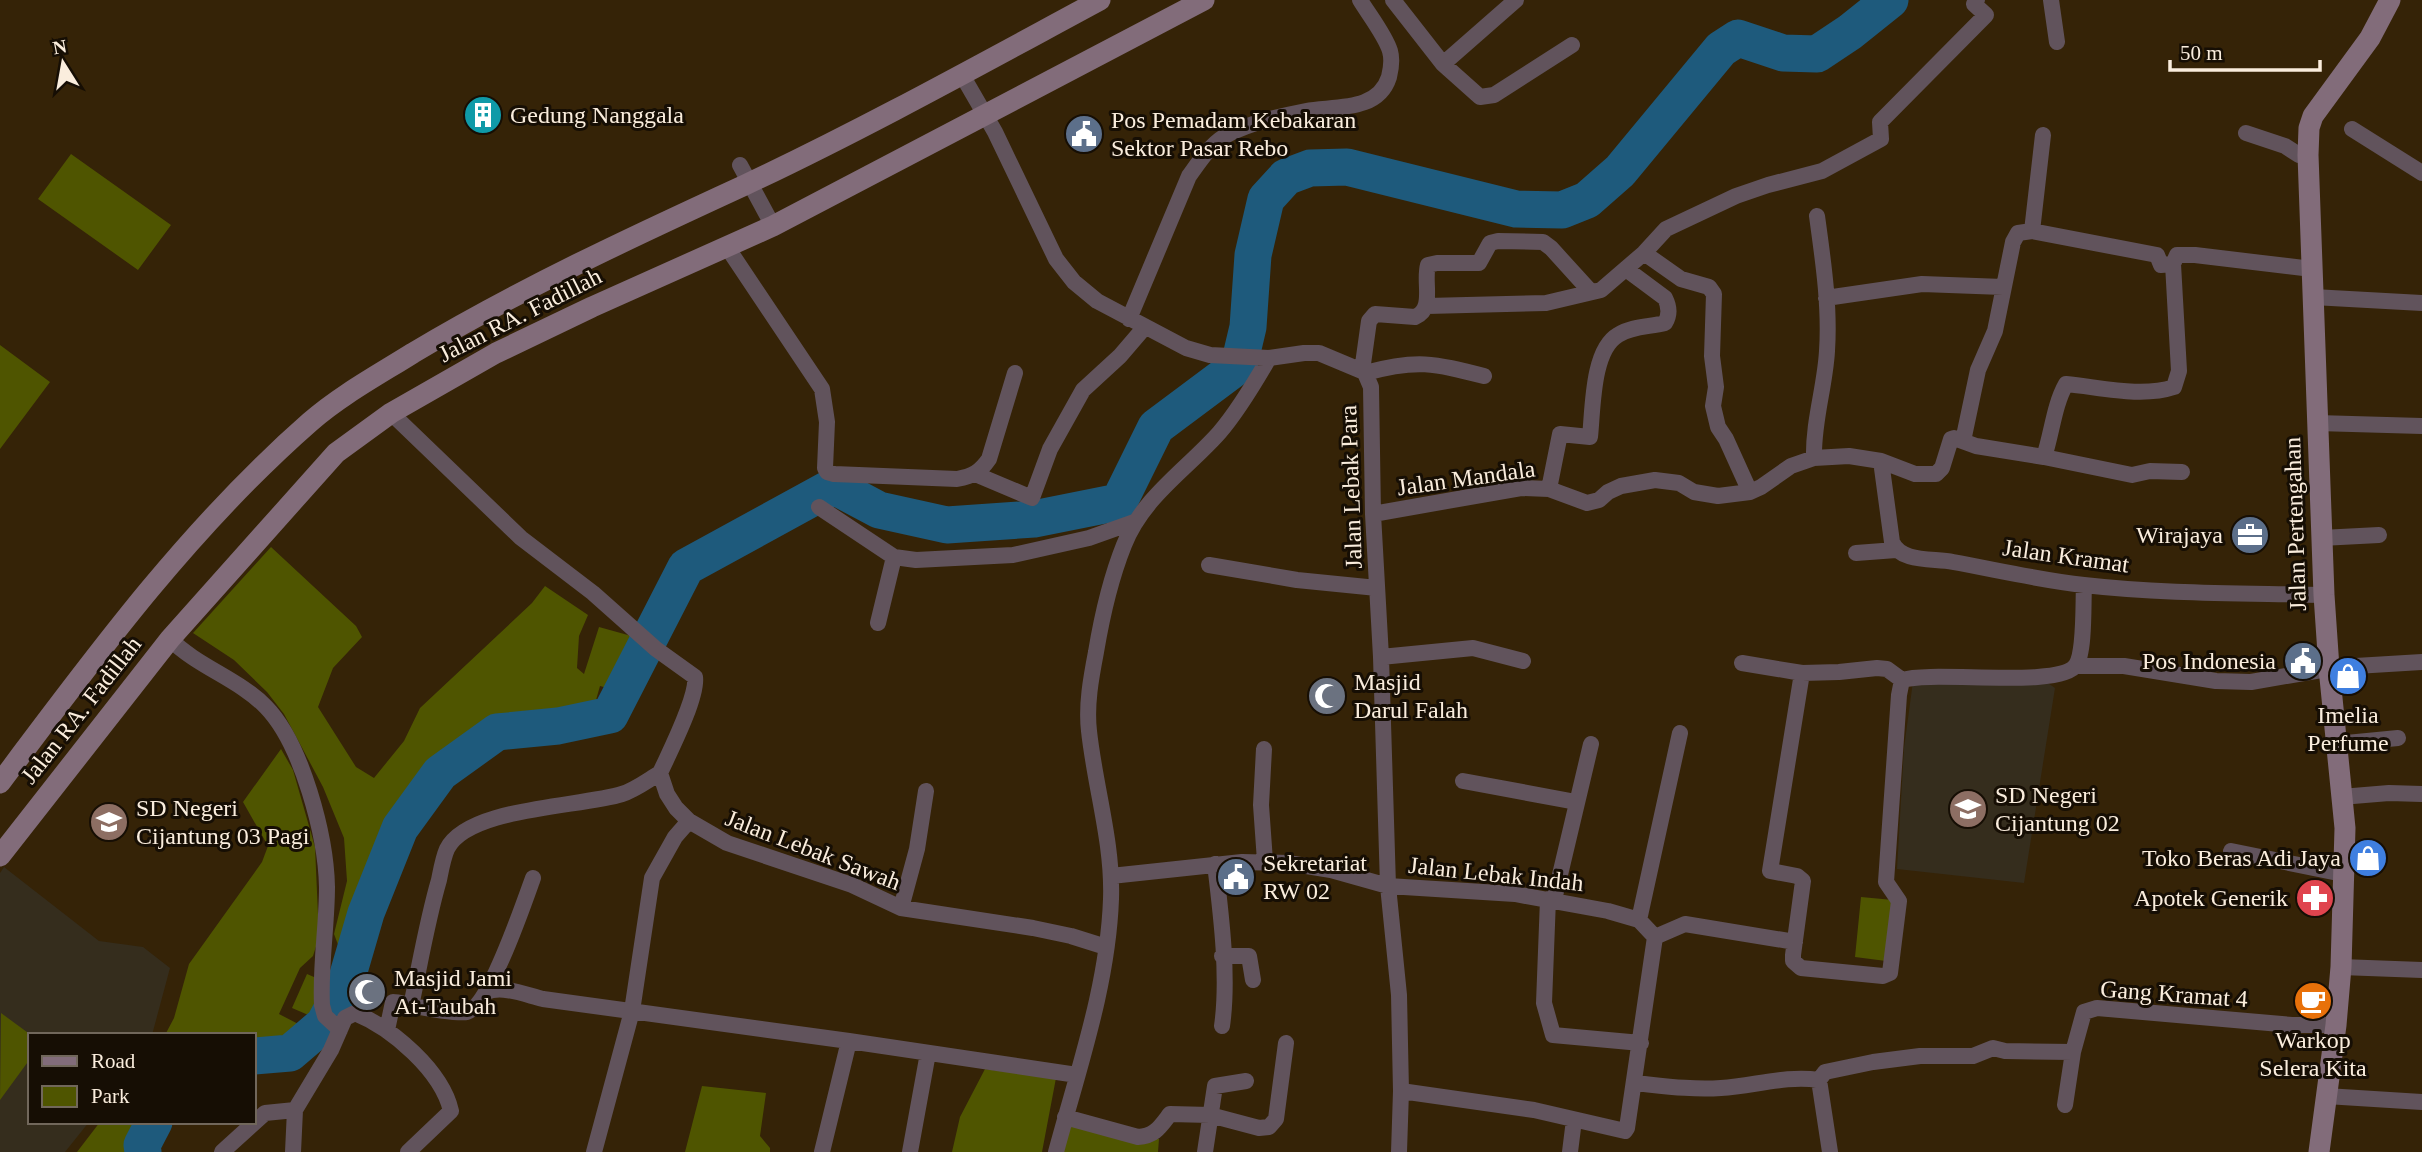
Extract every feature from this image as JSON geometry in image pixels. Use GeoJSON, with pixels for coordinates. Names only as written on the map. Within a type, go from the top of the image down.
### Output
{"type":"FeatureCollection","features":[{"type":"Feature","properties":{"kind":"main road","name":"Jalan RA. Fadillah"},"geometry":{"type":"LineString","coordinates":[[0,783],[103,645],[147,591],[253,477],[312,421],[382,372],[473,317],[638,233],[745,174],[962,75],[1100,0]]}},
{"type":"Feature","properties":{"kind":"main road","name":"Jalan RA. Fadillah"},"geometry":{"type":"LineString","coordinates":[[0,856],[170,639],[336,453],[391,413],[541,330],[773,226],[1204,0]]}},
{"type":"Feature","properties":{"kind":"main road","name":"Jalan Pertengahan"},"geometry":{"type":"LineString","coordinates":[[2319,1152],[2341,967],[2345,828],[2324,594],[2309,128],[2313,116],[2370,38],[2390,0]]}},
{"type":"Feature","properties":{"kind":"street"},"geometry":{"type":"LineString","coordinates":[[1129,318],[1189,176],[1201,159],[1223,137],[1279,117],[1361,104],[1376,97],[1387,84],[1391,69],[1390,51],[1360,0]]}},
{"type":"Feature","properties":{"kind":"street"},"geometry":{"type":"LineString","coordinates":[[1392,0],[1443,64],[1478,95],[1487,97],[1572,44]]}},
{"type":"Feature","properties":{"kind":"street"},"geometry":{"type":"LineString","coordinates":[[1443,64],[1499,7],[1516,0]]}},
{"type":"Feature","properties":{"kind":"street"},"geometry":{"type":"LineString","coordinates":[[1427,306],[1546,303],[1601,290],[1644,253],[1666,229],[1736,196],[1822,171],[1863,151],[1881,139],[1880,122],[1986,15],[1974,4],[1977,0]]}},
{"type":"Feature","properties":{"kind":"street"},"geometry":{"type":"LineString","coordinates":[[2051,0],[2057,42]]}},
{"type":"Feature","properties":{"kind":"street","name":"Jalan Lebak Para"},"geometry":{"type":"LineString","coordinates":[[962,75],[986,116],[1056,260],[1074,282],[1097,301],[1186,348],[1227,358],[1269,358],[1319,353],[1364,372],[1371,387],[1373,514],[1381,657],[1388,886],[1399,995],[1399,1152]]}},
{"type":"Feature","properties":{"kind":"street"},"geometry":{"type":"LineString","coordinates":[[2352,129],[2422,173]]}},
{"type":"Feature","properties":{"kind":"street"},"geometry":{"type":"LineString","coordinates":[[2246,133],[2286,146],[2299,155],[2308,155]]}},
{"type":"Feature","properties":{"kind":"street"},"geometry":{"type":"LineString","coordinates":[[2032,232],[2043,135]]}},
{"type":"Feature","properties":{"kind":"street"},"geometry":{"type":"LineString","coordinates":[[745,174],[773,226]]}},
{"type":"Feature","properties":{"kind":"street"},"geometry":{"type":"LineString","coordinates":[[1814,458],[1816,416],[1825,378],[1827,349],[1826,298],[1817,216]]}},
{"type":"Feature","properties":{"kind":"street"},"geometry":{"type":"LineString","coordinates":[[2173,264],[2161,265],[2157,255],[2032,232],[2018,233],[2013,242],[1995,331],[1972,391],[1963,441],[1994,450],[2132,475],[2150,471],[2182,472]]}},
{"type":"Feature","properties":{"kind":"street"},"geometry":{"type":"LineString","coordinates":[[1484,376],[1420,363],[1364,372],[1369,321],[1375,314],[1415,317],[1421,314],[1427,306],[1428,265],[1479,263],[1490,243],[1498,241],[1543,242],[1591,292]]}},
{"type":"Feature","properties":{"kind":"street"},"geometry":{"type":"LineString","coordinates":[[727,247],[822,389],[827,408],[827,472],[957,479],[975,474],[989,459],[1015,373]]}},
{"type":"Feature","properties":{"kind":"street"},"geometry":{"type":"LineString","coordinates":[[1644,253],[1681,279],[1709,287],[1714,294],[1712,356],[1716,387],[1713,406],[1718,427],[1750,492]]}},
{"type":"Feature","properties":{"kind":"street"},"geometry":{"type":"LineString","coordinates":[[2044,457],[2054,427],[2059,397],[2066,384],[2140,391],[2163,391],[2174,387],[2179,371],[2173,264],[2177,255],[2312,269]]}},
{"type":"Feature","properties":{"kind":"street"},"geometry":{"type":"LineString","coordinates":[[1549,489],[1560,435],[1590,437],[1596,379],[1604,348],[1617,335],[1637,327],[1665,323],[1668,318],[1669,304],[1665,298],[1626,269]]}},
{"type":"Feature","properties":{"kind":"street"},"geometry":{"type":"LineString","coordinates":[[1826,298],[1922,284],[2003,287]]}},
{"type":"Feature","properties":{"kind":"street"},"geometry":{"type":"LineString","coordinates":[[2313,297],[2422,303]]}},
{"type":"Feature","properties":{"kind":"street"},"geometry":{"type":"LineString","coordinates":[[975,474],[1032,498],[1050,449],[1083,390],[1120,356],[1144,328]]}},
{"type":"Feature","properties":{"kind":"street"},"geometry":{"type":"LineString","coordinates":[[1056,1152],[1102,976],[1111,899],[1111,876],[1088,728],[1088,699],[1103,610],[1123,546],[1134,522],[1169,479],[1217,435],[1269,358]]}},
{"type":"Feature","properties":{"kind":"street"},"geometry":{"type":"LineString","coordinates":[[391,413],[499,519],[593,593],[638,635],[695,677],[696,682],[691,701],[660,773],[623,794],[530,810],[479,824],[463,831],[454,839],[447,849],[433,900],[411,1006]]}},
{"type":"Feature","properties":{"kind":"street"},"geometry":{"type":"LineString","coordinates":[[2317,423],[2422,426]]}},
{"type":"Feature","properties":{"kind":"street","name":"Jalan Mandala"},"geometry":{"type":"LineString","coordinates":[[1373,514],[1521,488],[1549,489],[1587,503],[1599,500],[1621,486],[1655,480],[1679,483],[1694,492],[1718,496],[1750,492],[1791,466],[1814,458],[1849,456],[1881,460],[1914,474],[1936,474],[1942,468],[1951,439],[1963,441]]}},
{"type":"Feature","properties":{"kind":"street"},"geometry":{"type":"LineString","coordinates":[[1881,460],[1892,542],[1896,550]]}},
{"type":"Feature","properties":{"kind":"street"},"geometry":{"type":"LineString","coordinates":[[819,506],[894,557],[934,560],[1013,555],[1088,538],[1134,522]]}},
{"type":"Feature","properties":{"kind":"street"},"geometry":{"type":"LineString","coordinates":[[2322,538],[2379,535]]}},
{"type":"Feature","properties":{"kind":"street","name":"Jalan Kramat"},"geometry":{"type":"LineString","coordinates":[[1856,553],[1896,550],[1907,556],[1943,559],[2012,574],[2084,585],[2133,589],[2324,594]]}},
{"type":"Feature","properties":{"kind":"street"},"geometry":{"type":"LineString","coordinates":[[878,622],[894,557]]}},
{"type":"Feature","properties":{"kind":"street"},"geometry":{"type":"LineString","coordinates":[[1209,565],[1297,580],[1377,588]]}},
{"type":"Feature","properties":{"kind":"street"},"geometry":{"type":"LineString","coordinates":[[2076,666],[2081,643],[2084,585]]}},
{"type":"Feature","properties":{"kind":"street"},"geometry":{"type":"LineString","coordinates":[[170,639],[266,707],[294,750],[310,794],[326,862],[321,996],[333,1024],[331,1050],[295,1110],[293,1152]]}},
{"type":"Feature","properties":{"kind":"street"},"geometry":{"type":"LineString","coordinates":[[1381,657],[1473,648],[1524,661]]}},
{"type":"Feature","properties":{"kind":"street"},"geometry":{"type":"LineString","coordinates":[[1742,663],[1802,673],[1888,669],[1902,680],[1921,677],[2053,675],[2065,673],[2076,666],[2124,666],[2234,682],[2251,682],[2329,668],[2422,662]]}},
{"type":"Feature","properties":{"kind":"street"},"geometry":{"type":"LineString","coordinates":[[1802,673],[1770,871],[1797,876],[1803,881],[1793,961],[1801,968],[1883,976],[1890,973],[1899,901],[1886,882],[1902,680]]}},
{"type":"Feature","properties":{"kind":"street"},"geometry":{"type":"LineString","coordinates":[[1655,937],[1639,920],[1680,733]]}},
{"type":"Feature","properties":{"kind":"street"},"geometry":{"type":"LineString","coordinates":[[2336,744],[2398,738]]}},
{"type":"Feature","properties":{"kind":"street"},"geometry":{"type":"LineString","coordinates":[[1591,744],[1551,900],[1544,1003],[1553,1035],[1641,1043]]}},
{"type":"Feature","properties":{"kind":"street"},"geometry":{"type":"LineString","coordinates":[[1264,749],[1261,804],[1265,861]]}},
{"type":"Feature","properties":{"kind":"street","name":"Jalan Lebak Sawah"},"geometry":{"type":"LineString","coordinates":[[660,773],[667,794],[689,821],[727,843],[852,885],[901,908],[1033,928],[1106,947]]}},
{"type":"Feature","properties":{"kind":"street"},"geometry":{"type":"LineString","coordinates":[[1463,781],[1576,802]]}},
{"type":"Feature","properties":{"kind":"street"},"geometry":{"type":"LineString","coordinates":[[901,908],[917,849],[926,791]]}},
{"type":"Feature","properties":{"kind":"street"},"geometry":{"type":"LineString","coordinates":[[2341,797],[2389,793],[2422,794]]}},
{"type":"Feature","properties":{"kind":"street"},"geometry":{"type":"LineString","coordinates":[[594,1152],[632,1011],[652,878],[675,837],[689,821]]}},
{"type":"Feature","properties":{"kind":"street"},"geometry":{"type":"LineString","coordinates":[[2231,851],[2343,874]]}},
{"type":"Feature","properties":{"kind":"street","name":"Jalan Lebak Indah"},"geometry":{"type":"LineString","coordinates":[[1111,876],[1265,861],[1331,870],[1388,886],[1515,894],[1639,920]]}},
{"type":"Feature","properties":{"kind":"street"},"geometry":{"type":"LineString","coordinates":[[1215,864],[1222,923],[1222,1026]]}},
{"type":"Feature","properties":{"kind":"street"},"geometry":{"type":"LineString","coordinates":[[387,1030],[393,1002],[467,1012],[475,1007],[486,992],[504,953],[533,878]]}},
{"type":"Feature","properties":{"kind":"street"},"geometry":{"type":"LineString","coordinates":[[1655,937],[1685,924],[1795,942]]}},
{"type":"Feature","properties":{"kind":"street"},"geometry":{"type":"LineString","coordinates":[[1401,1091],[1534,1110],[1625,1131],[1641,1043],[1655,937]]}},
{"type":"Feature","properties":{"kind":"street"},"geometry":{"type":"LineString","coordinates":[[1222,956],[1250,956],[1253,980]]}},
{"type":"Feature","properties":{"kind":"street"},"geometry":{"type":"LineString","coordinates":[[2341,967],[2422,970]]}},
{"type":"Feature","properties":{"kind":"street"},"geometry":{"type":"LineString","coordinates":[[486,992],[494,989],[543,999],[849,1041],[1077,1076]]}},
{"type":"Feature","properties":{"kind":"street","name":"Gang Kramat 4"},"geometry":{"type":"LineString","coordinates":[[2073,1052],[2084,1013],[2097,1008],[2292,1025],[2336,1025]]}},
{"type":"Feature","properties":{"kind":"street"},"geometry":{"type":"LineString","coordinates":[[333,1024],[355,1013],[387,1030],[425,1065],[446,1091],[451,1111],[408,1152]]}},
{"type":"Feature","properties":{"kind":"street"},"geometry":{"type":"LineString","coordinates":[[822,1152],[849,1041]]}},
{"type":"Feature","properties":{"kind":"street"},"geometry":{"type":"LineString","coordinates":[[1065,1116],[1138,1137],[1148,1137],[1156,1132],[1170,1114],[1210,1115],[1262,1129],[1272,1125],[1276,1119],[1286,1044]]}},
{"type":"Feature","properties":{"kind":"street"},"geometry":{"type":"LineString","coordinates":[[1830,1152],[1819,1080],[1825,1072],[1873,1062],[1973,1056],[1993,1048],[2005,1051],[2073,1052],[2065,1105]]}},
{"type":"Feature","properties":{"kind":"street"},"geometry":{"type":"LineString","coordinates":[[910,1152],[928,1053]]}},
{"type":"Feature","properties":{"kind":"street"},"geometry":{"type":"LineString","coordinates":[[1634,1083],[1689,1089],[1724,1088],[1803,1077],[1819,1080]]}},
{"type":"Feature","properties":{"kind":"street"},"geometry":{"type":"LineString","coordinates":[[1205,1152],[1215,1086],[1247,1081]]}},
{"type":"Feature","properties":{"kind":"street"},"geometry":{"type":"LineString","coordinates":[[2326,1096],[2422,1102]]}},
{"type":"Feature","properties":{"kind":"street"},"geometry":{"type":"LineString","coordinates":[[256,1121],[265,1113],[295,1110]]}},
{"type":"Feature","properties":{"kind":"street"},"geometry":{"type":"LineString","coordinates":[[1570,1152],[1574,1120]]}},
{"type":"Feature","properties":{"kind":"street"},"geometry":{"type":"LineString","coordinates":[[222,1152],[253,1124]]}},
{"type":"Feature","properties":{"kind":"shaded area","name":"SD Negeri Cijantung 02"},"geometry":{"type":"Polygon","coordinates":[[[1914,674],[2042,679],[2055,688],[2024,883],[1897,869],[1904,748],[1914,674]]]}},
{"type":"Feature","properties":{"kind":"shaded area"},"geometry":{"type":"Polygon","coordinates":[[[4,867],[99,941],[143,947],[170,968],[153,1033],[28,1033],[28,1124],[87,1124],[65,1152],[0,1152],[0,873],[4,867]]]}},
{"type":"Feature","properties":{"kind":"green space"},"geometry":{"type":"Polygon","coordinates":[[[71,154],[171,225],[138,270],[38,199],[71,154]]]}},
{"type":"Feature","properties":{"kind":"green space"},"geometry":{"type":"Polygon","coordinates":[[[0,345],[50,382],[0,449],[0,345]]]}},
{"type":"Feature","properties":{"kind":"green space"},"geometry":{"type":"Polygon","coordinates":[[[271,547],[356,626],[362,637],[333,668],[318,707],[356,767],[374,778],[404,741],[420,708],[532,603],[545,586],[588,615],[579,636],[577,668],[584,674],[599,627],[635,637],[619,691],[600,686],[594,707],[582,710],[523,711],[455,743],[403,803],[389,825],[361,880],[347,928],[343,958],[334,934],[347,881],[344,838],[323,787],[284,714],[267,692],[234,660],[193,633],[271,547]]]}},
{"type":"Feature","properties":{"kind":"green space"},"geometry":{"type":"Polygon","coordinates":[[[281,749],[293,770],[315,847],[319,937],[313,956],[300,968],[279,1014],[306,1028],[288,1040],[268,1046],[256,1045],[256,1033],[166,1033],[174,1018],[189,964],[262,862],[268,846],[243,802],[281,749]]]}},
{"type":"Feature","properties":{"kind":"green space"},"geometry":{"type":"Polygon","coordinates":[[[1861,897],[1893,900],[1886,961],[1855,957],[1861,897]]]}},
{"type":"Feature","properties":{"kind":"green space"},"geometry":{"type":"Polygon","coordinates":[[[307,974],[328,983],[313,1017],[292,1008],[307,974]]]}},
{"type":"Feature","properties":{"kind":"green space"},"geometry":{"type":"Polygon","coordinates":[[[1,1013],[28,1033],[28,1062],[0,1100],[1,1013]]]}},
{"type":"Feature","properties":{"kind":"green space"},"geometry":{"type":"Polygon","coordinates":[[[985,1069],[1056,1078],[1042,1152],[952,1152],[960,1117],[985,1069]]]}},
{"type":"Feature","properties":{"kind":"green space"},"geometry":{"type":"Polygon","coordinates":[[[702,1086],[766,1093],[760,1136],[770,1148],[770,1152],[685,1152],[702,1086]]]}},
{"type":"Feature","properties":{"kind":"green space"},"geometry":{"type":"Polygon","coordinates":[[[1067,1122],[1159,1139],[1158,1152],[1060,1152],[1067,1122]]]}},
{"type":"Feature","properties":{"kind":"green space"},"geometry":{"type":"Polygon","coordinates":[[[98,1124],[141,1124],[134,1138],[133,1152],[77,1152],[98,1124]]]}},
{"type":"Feature","properties":{"kind":"waterway"},"geometry":{"type":"LineString","coordinates":[[256,1056],[290,1053],[324,1024],[345,985],[366,913],[400,828],[440,773],[497,732],[558,726],[610,715],[686,567],[834,486],[879,510],[947,525],[1034,519],[1119,502],[1156,427],[1239,365],[1248,327],[1253,255],[1266,199],[1286,177],[1310,168],[1347,167],[1516,209],[1562,210],[1587,200],[1620,171],[1721,49],[1738,38],[1783,53],[1817,54],[1890,0]]}},
{"type":"Feature","properties":{"kind":"waterway"},"geometry":{"type":"LineString","coordinates":[[143,1152],[142,1145],[153,1124]]}},
{"type":"Feature","properties":{"kind":"place","name":"Gedung Nanggala"},"geometry":{"type":"Point","coordinates":[483,115]}},
{"type":"Feature","properties":{"kind":"place","name":"Pos Pemadam Kebakaran Sektor Pasar Rebo"},"geometry":{"type":"Point","coordinates":[1084,134]}},
{"type":"Feature","properties":{"kind":"place","name":"Wirajaya"},"geometry":{"type":"Point","coordinates":[2250,535]}},
{"type":"Feature","properties":{"kind":"place","name":"Pos Indonesia"},"geometry":{"type":"Point","coordinates":[2303,661]}},
{"type":"Feature","properties":{"kind":"place","name":"Imelia Perfume"},"geometry":{"type":"Point","coordinates":[2348,676]}},
{"type":"Feature","properties":{"kind":"place","name":"Masjid Darul Falah"},"geometry":{"type":"Point","coordinates":[1327,696]}},
{"type":"Feature","properties":{"kind":"place","name":"SD Negeri Cijantung 02"},"geometry":{"type":"Point","coordinates":[1968,809]}},
{"type":"Feature","properties":{"kind":"place","name":"SD Negeri Cijantung 03 Pagi"},"geometry":{"type":"Point","coordinates":[109,822]}},
{"type":"Feature","properties":{"kind":"place","name":"Toko Beras Adi Jaya"},"geometry":{"type":"Point","coordinates":[2368,858]}},
{"type":"Feature","properties":{"kind":"place","name":"Sekretariat RW 02"},"geometry":{"type":"Point","coordinates":[1236,877]}},
{"type":"Feature","properties":{"kind":"place","name":"Apotek Generik"},"geometry":{"type":"Point","coordinates":[2315,898]}},
{"type":"Feature","properties":{"kind":"place","name":"Masjid Jami At-Taubah"},"geometry":{"type":"Point","coordinates":[367,992]}},
{"type":"Feature","properties":{"kind":"place","name":"Warkop Selera Kita"},"geometry":{"type":"Point","coordinates":[2313,1001]}}]}
